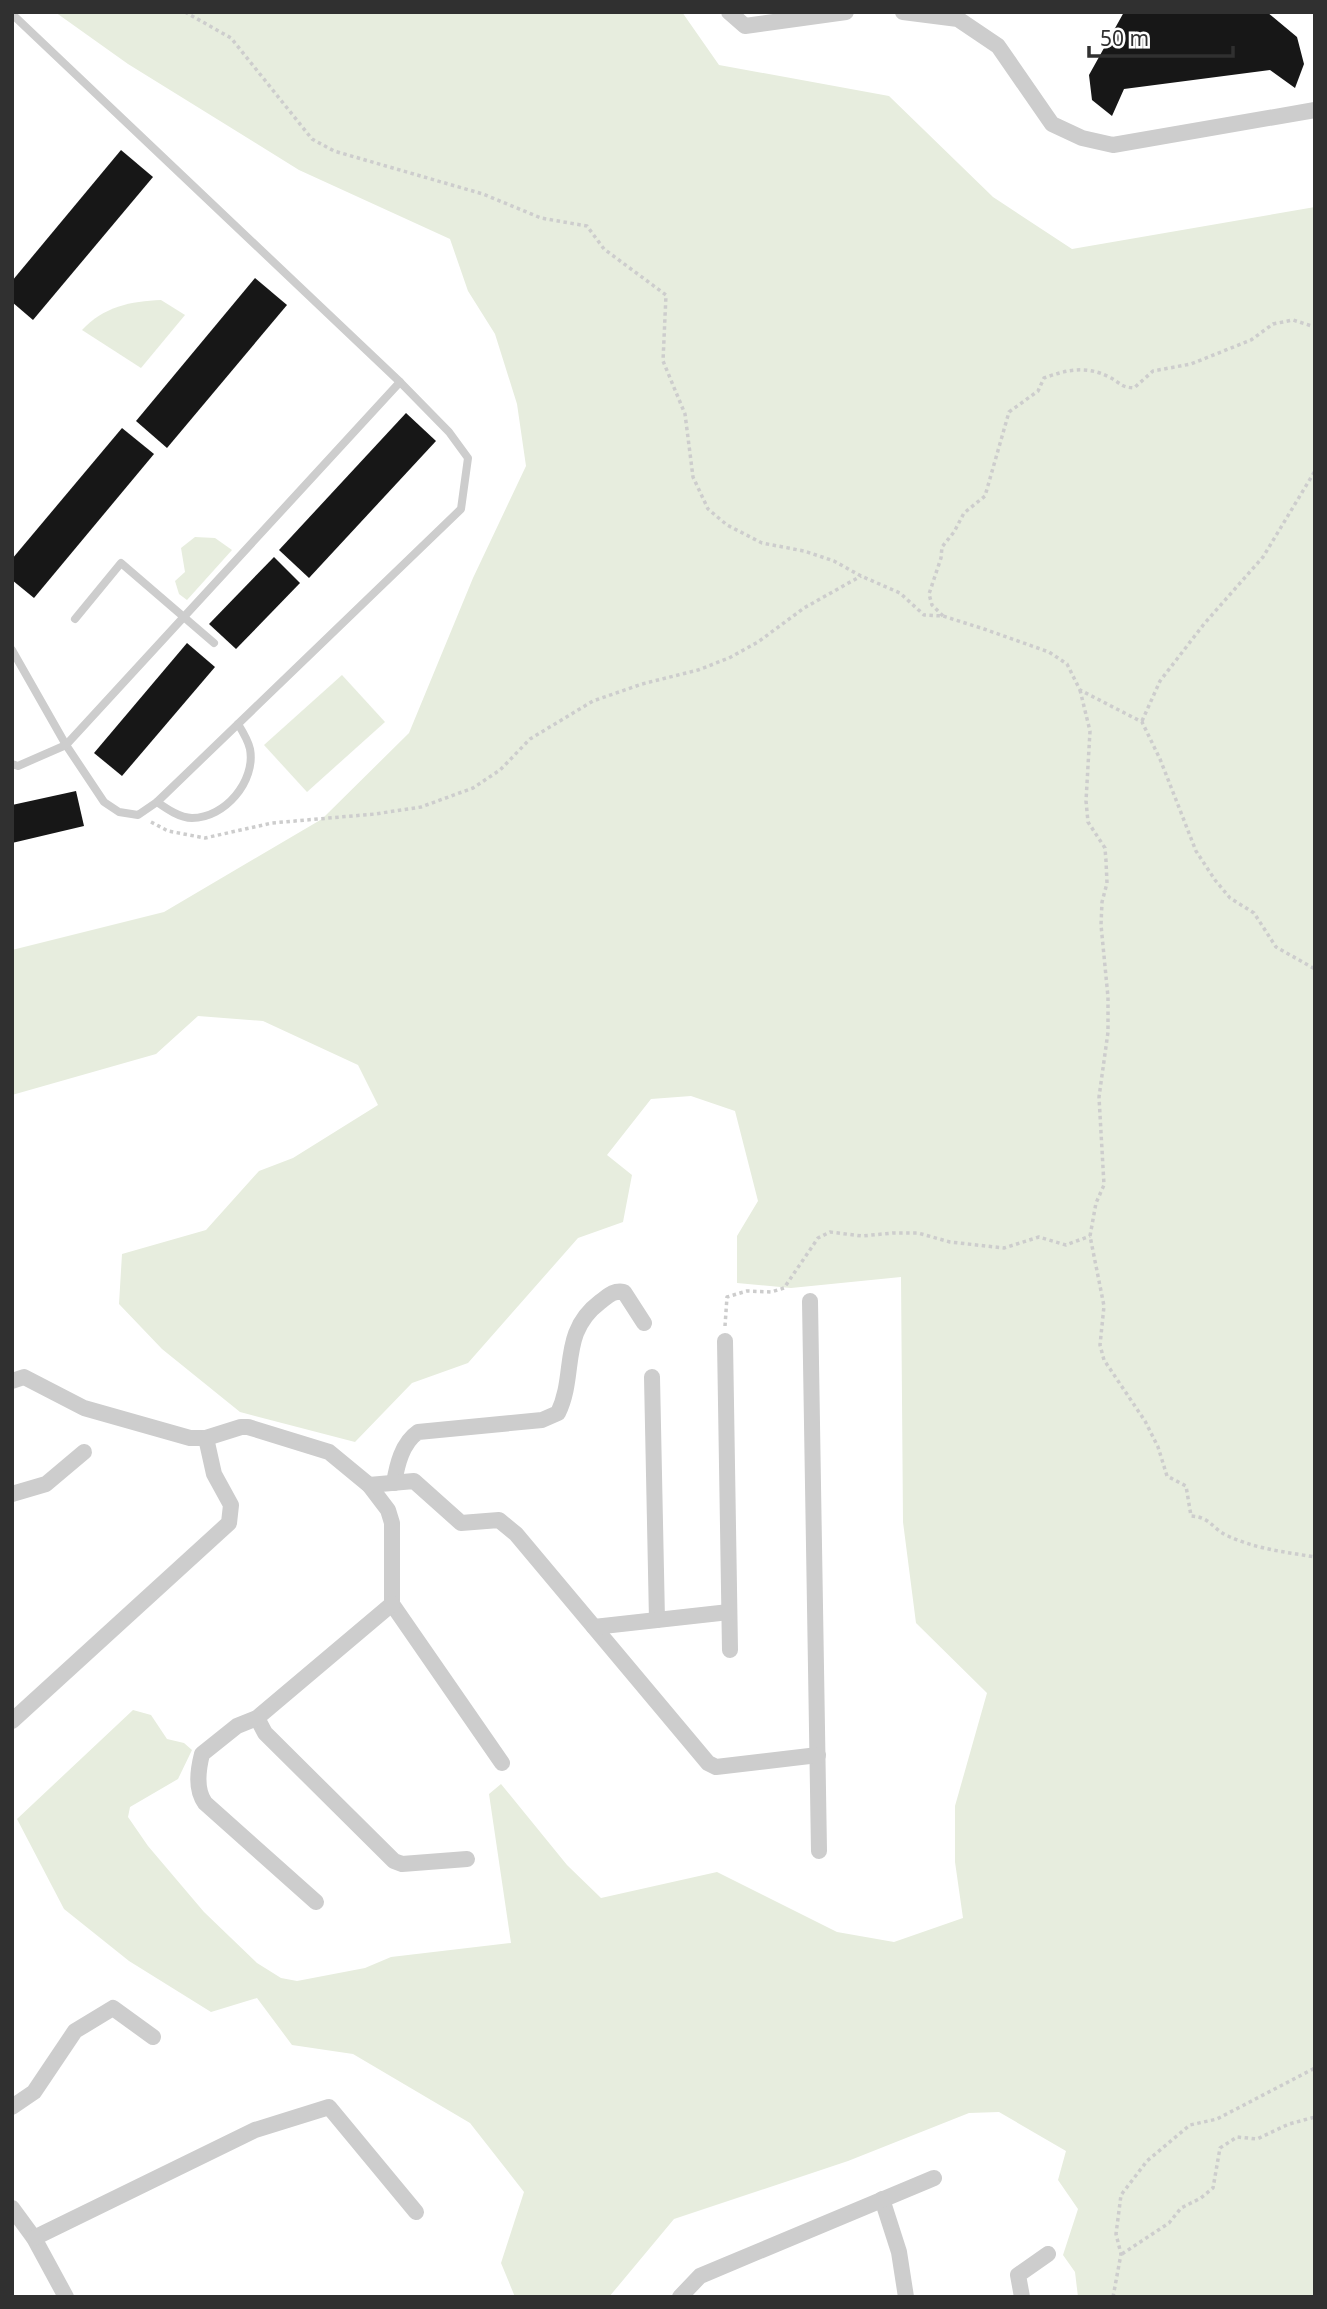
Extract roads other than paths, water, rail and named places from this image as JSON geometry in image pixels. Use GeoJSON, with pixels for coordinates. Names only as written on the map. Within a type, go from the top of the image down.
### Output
{"type":"FeatureCollection","features":[{"type":"Feature","properties":{"kind":"street"},"geometry":{"type":"LineString","coordinates":[[729,12],[745,26],[846,12]]}},
{"type":"Feature","properties":{"kind":"street"},"geometry":{"type":"LineString","coordinates":[[903,12],[958,19],[998,46],[1052,124],[1082,138],[1113,145],[1315,110]]}},
{"type":"Feature","properties":{"kind":"street"},"geometry":{"type":"LineString","coordinates":[[394,1483],[398,1459],[413,1435],[418,1432],[542,1420],[558,1413],[564,1398],[572,1343],[589,1311],[614,1292],[624,1292],[644,1322]]}},
{"type":"Feature","properties":{"kind":"street"},"geometry":{"type":"LineString","coordinates":[[810,1301],[819,1851]]}},
{"type":"Feature","properties":{"kind":"street"},"geometry":{"type":"LineString","coordinates":[[725,1341],[730,1650]]}},
{"type":"Feature","properties":{"kind":"street"},"geometry":{"type":"LineString","coordinates":[[12,1381],[24,1377],[84,1408],[190,1438],[206,1438],[248,1427],[329,1452],[369,1485],[391,1517],[392,1604],[502,1763]]}},
{"type":"Feature","properties":{"kind":"street"},"geometry":{"type":"LineString","coordinates":[[652,1377],[657,1620]]}},
{"type":"Feature","properties":{"kind":"street"},"geometry":{"type":"LineString","coordinates":[[12,1721],[229,1522],[231,1505],[214,1474],[206,1438]]}},
{"type":"Feature","properties":{"kind":"street"},"geometry":{"type":"LineString","coordinates":[[12,1494],[46,1484],[84,1452]]}},
{"type":"Feature","properties":{"kind":"street"},"geometry":{"type":"LineString","coordinates":[[369,1485],[414,1480],[461,1522],[499,1520],[516,1534],[708,1763],[716,1767],[818,1755]]}},
{"type":"Feature","properties":{"kind":"street"},"geometry":{"type":"LineString","coordinates":[[316,1902],[200,1797],[198,1789],[202,1755],[237,1726],[257,1718],[392,1604]]}},
{"type":"Feature","properties":{"kind":"street"},"geometry":{"type":"LineString","coordinates":[[594,1627],[729,1612]]}},
{"type":"Feature","properties":{"kind":"street"},"geometry":{"type":"LineString","coordinates":[[257,1718],[265,1733],[394,1861],[402,1864],[467,1859]]}},
{"type":"Feature","properties":{"kind":"street"},"geometry":{"type":"LineString","coordinates":[[12,2107],[34,2092],[75,2031],[113,2008],[153,2037]]}},
{"type":"Feature","properties":{"kind":"street"},"geometry":{"type":"LineString","coordinates":[[34,2238],[255,2130],[329,2107],[416,2212]]}},
{"type":"Feature","properties":{"kind":"street"},"geometry":{"type":"LineString","coordinates":[[680,2297],[700,2276],[934,2178]]}},
{"type":"Feature","properties":{"kind":"street"},"geometry":{"type":"LineString","coordinates":[[882,2199],[899,2252],[906,2297]]}},
{"type":"Feature","properties":{"kind":"street"},"geometry":{"type":"LineString","coordinates":[[12,2208],[34,2238],[66,2297]]}},
{"type":"Feature","properties":{"kind":"street"},"geometry":{"type":"LineString","coordinates":[[1022,2297],[1018,2275],[1048,2254]]}},
{"type":"Feature","properties":{"kind":"lane"},"geometry":{"type":"LineString","coordinates":[[12,14],[400,382],[449,432],[468,458],[461,509],[157,802],[138,815],[119,812],[104,802],[66,745],[12,650]]}},
{"type":"Feature","properties":{"kind":"lane"},"geometry":{"type":"LineString","coordinates":[[12,764],[19,766],[66,745],[400,382]]}},
{"type":"Feature","properties":{"kind":"lane"},"geometry":{"type":"LineString","coordinates":[[75,618],[121,563],[214,643]]}},
{"type":"Feature","properties":{"kind":"lane"},"geometry":{"type":"LineString","coordinates":[[157,802],[170,811],[191,818],[210,813],[238,793],[249,772],[250,751],[238,724]]}}]}
